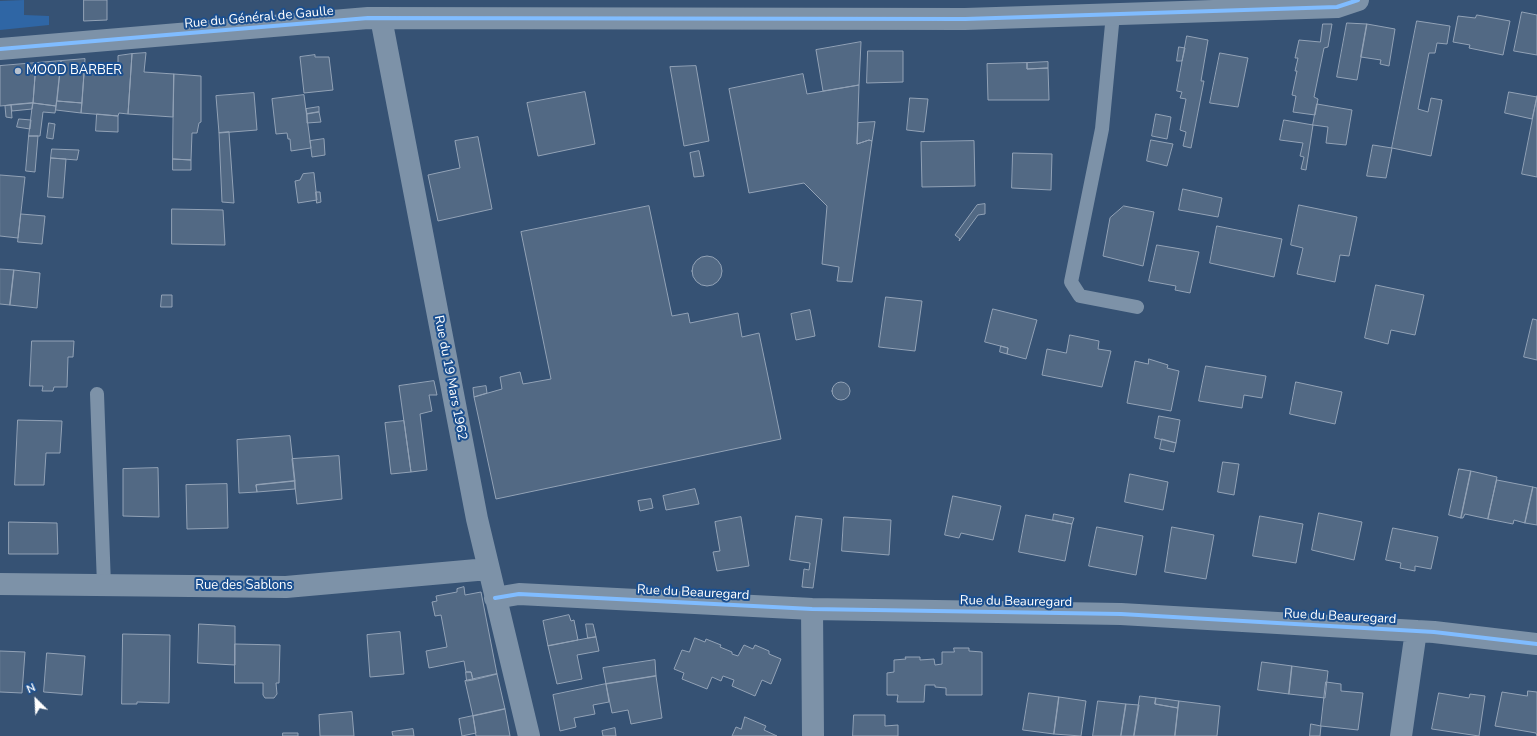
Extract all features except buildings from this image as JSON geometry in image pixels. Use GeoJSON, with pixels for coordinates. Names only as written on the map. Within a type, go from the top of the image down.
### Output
{"type":"FeatureCollection","features":[{"type":"Feature","properties":{"kind":"street","name":"Rue du Général de Gaulle"},"geometry":{"type":"LineString","coordinates":[[0,50],[368,18],[965,19],[1337,7],[1358,0]]}},
{"type":"Feature","properties":{"kind":"street","name":"Rue du 19 Mars 1962"},"geometry":{"type":"LineString","coordinates":[[381,18],[477,519],[529,736]]}},
{"type":"Feature","properties":{"kind":"street","name":"Rue des Sablons"},"geometry":{"type":"LineString","coordinates":[[0,584],[286,587],[488,569]]}},
{"type":"Feature","properties":{"kind":"street","name":"Rue du Beauregard"},"geometry":{"type":"LineString","coordinates":[[495,598],[519,594],[812,608],[1121,614],[1416,631],[1537,644]]}},
{"type":"Feature","properties":{"kind":"street"},"geometry":{"type":"LineString","coordinates":[[812,608],[813,736]]}},
{"type":"Feature","properties":{"kind":"street"},"geometry":{"type":"LineString","coordinates":[[1401,736],[1416,631]]}},
{"type":"Feature","properties":{"kind":"lane"},"geometry":{"type":"LineString","coordinates":[[1113,14],[1102,129],[1071,282],[1080,296],[1137,307]]}},
{"type":"Feature","properties":{"kind":"lane"},"geometry":{"type":"LineString","coordinates":[[97,394],[104,585]]}},
{"type":"Feature","properties":{"kind":"shaded area"},"geometry":{"type":"Polygon","coordinates":[[[24,0],[24,15],[49,16],[49,25],[0,30],[0,1],[24,0]]]}},
{"type":"Feature","properties":{"kind":"cycle path"},"geometry":{"type":"LineString","coordinates":[[0,49],[368,18],[965,19],[1337,7],[1358,0]]}},
{"type":"Feature","properties":{"kind":"cycle path"},"geometry":{"type":"LineString","coordinates":[[495,598],[519,594],[812,609],[1121,614],[1434,632],[1537,644]]}},
{"type":"Feature","properties":{"kind":"place","name":"MOOD BARBER"},"geometry":{"type":"Point","coordinates":[18,71]}}]}
